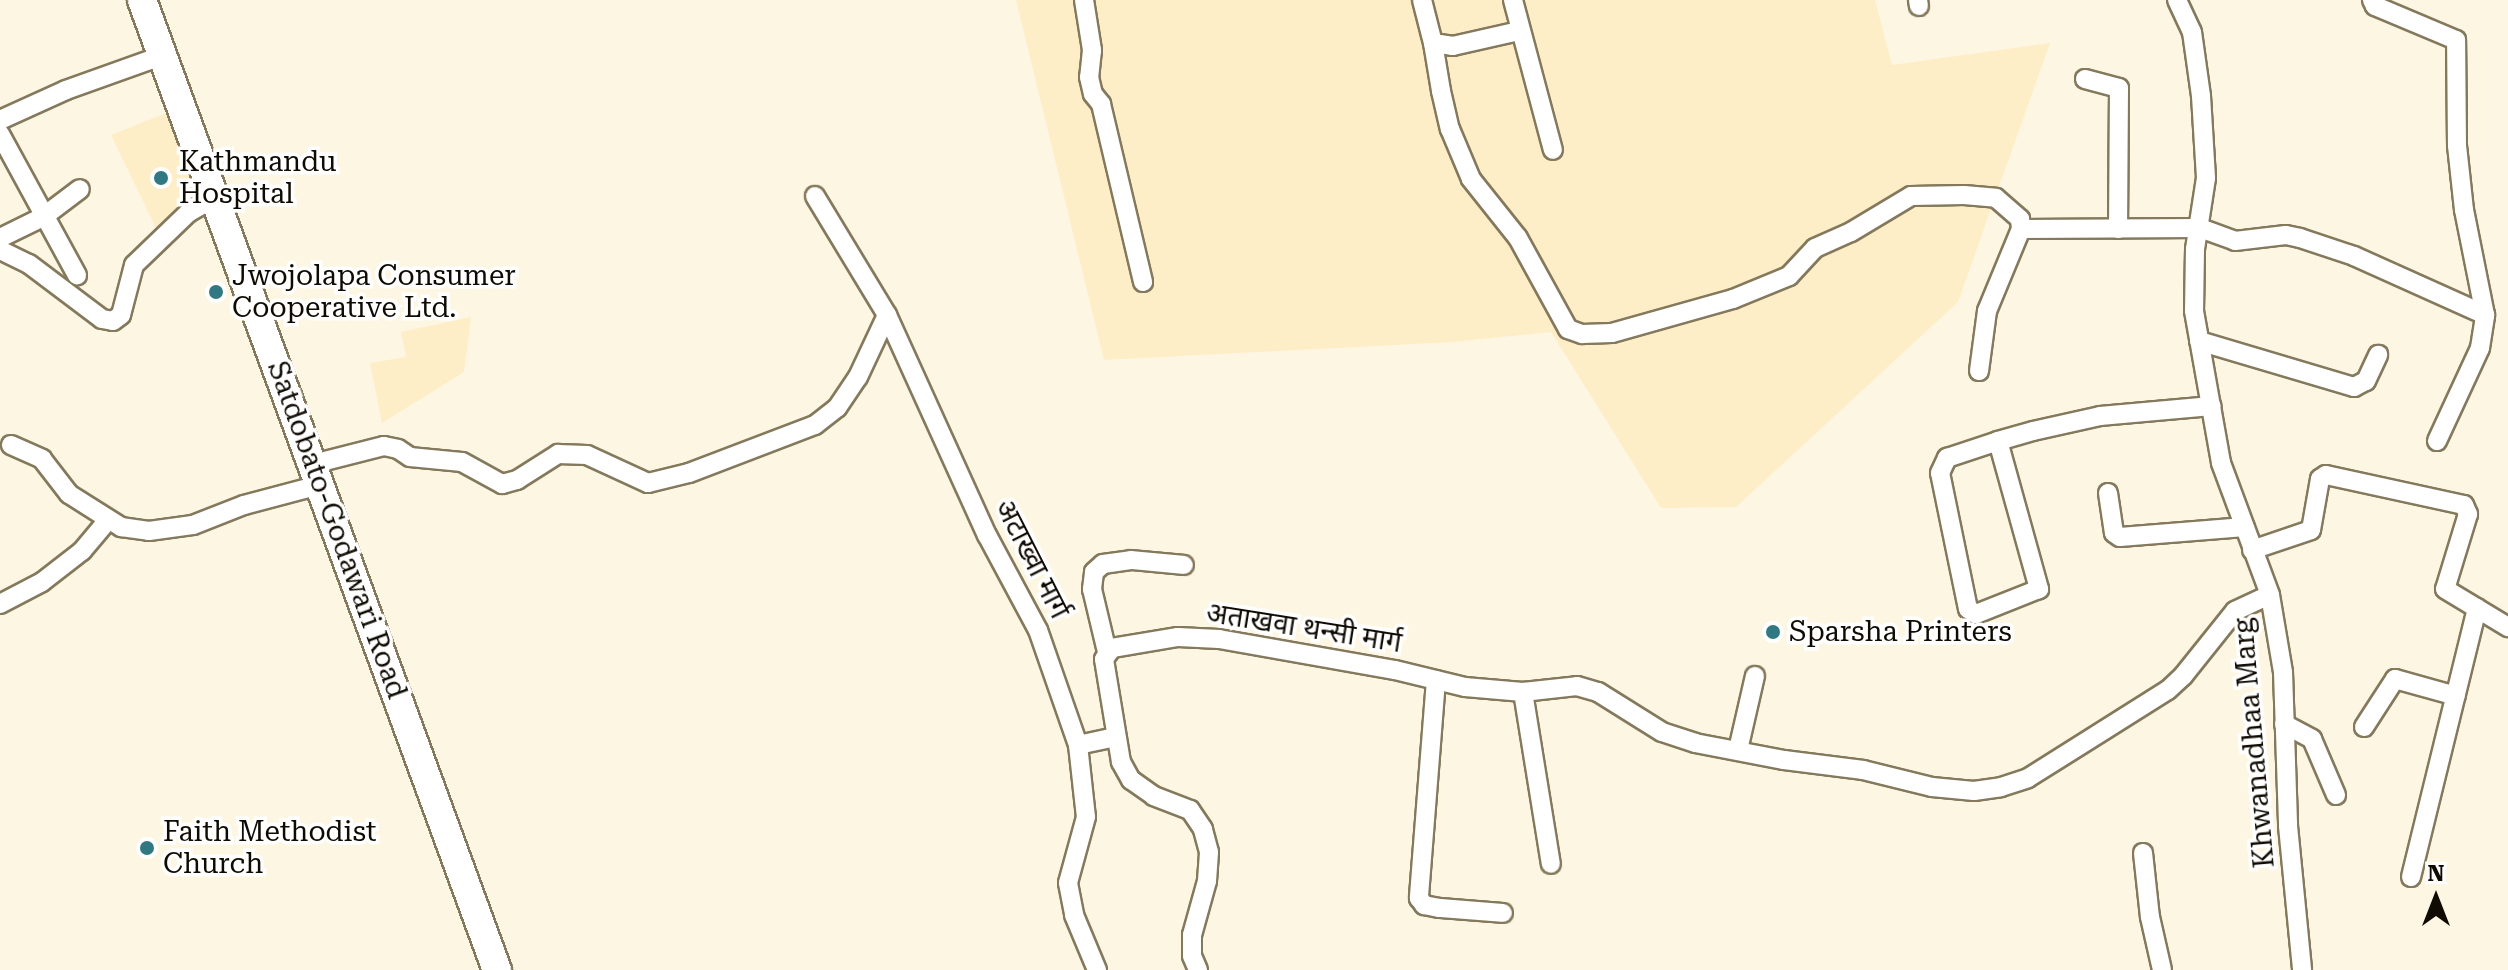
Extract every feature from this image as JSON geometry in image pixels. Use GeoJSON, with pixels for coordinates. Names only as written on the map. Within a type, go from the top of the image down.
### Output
{"type":"FeatureCollection","features":[{"type":"Feature","properties":{"kind":"main road","name":"Satdobato-Godawari Road"},"geometry":{"type":"LineString","coordinates":[[142,0],[497,970]]}},
{"type":"Feature","properties":{"kind":"street"},"geometry":{"type":"LineString","coordinates":[[1084,0],[1092,50],[1089,77],[1093,94],[1101,104],[1143,282]]}},
{"type":"Feature","properties":{"kind":"street"},"geometry":{"type":"LineString","coordinates":[[1422,0],[1450,129],[1463,163],[1518,238],[1568,329],[1582,334],[1612,333],[1680,316],[1789,276],[1815,248],[1851,232],[1911,196],[1996,198],[2020,219],[2021,229],[1987,311],[1979,371]]}},
{"type":"Feature","properties":{"kind":"street"},"geometry":{"type":"LineString","coordinates":[[1513,0],[1553,150]]}},
{"type":"Feature","properties":{"kind":"street","name":"Khwanadhaa Marg"},"geometry":{"type":"LineString","coordinates":[[2177,0],[2192,32],[2201,96],[2206,178],[2194,276],[2194,311],[2221,463],[2270,595],[2283,672],[2288,826],[2302,970]]}},
{"type":"Feature","properties":{"kind":"street"},"geometry":{"type":"LineString","coordinates":[[2372,0],[2375,6],[2456,40],[2459,171],[2485,315],[2480,348],[2437,441]]}},
{"type":"Feature","properties":{"kind":"street"},"geometry":{"type":"LineString","coordinates":[[1433,43],[1453,46],[1519,31]]}},
{"type":"Feature","properties":{"kind":"street"},"geometry":{"type":"LineString","coordinates":[[0,120],[66,90],[164,55]]}},
{"type":"Feature","properties":{"kind":"street"},"geometry":{"type":"LineString","coordinates":[[2085,79],[2119,88],[2118,229]]}},
{"type":"Feature","properties":{"kind":"street"},"geometry":{"type":"LineString","coordinates":[[0,134],[77,275]]}},
{"type":"Feature","properties":{"kind":"street"},"geometry":{"type":"LineString","coordinates":[[0,238],[43,217],[80,189]]}},
{"type":"Feature","properties":{"kind":"street","name":"अटाख्वा मार्ग"},"geometry":{"type":"LineString","coordinates":[[815,196],[887,315],[987,535],[1038,630],[1078,745],[1086,817],[1068,883],[1074,915],[1097,970]]}},
{"type":"Feature","properties":{"kind":"street"},"geometry":{"type":"LineString","coordinates":[[0,250],[29,264],[102,319],[113,321],[121,315],[134,265],[188,213],[216,197]]}},
{"type":"Feature","properties":{"kind":"street"},"geometry":{"type":"LineString","coordinates":[[2021,229],[2200,228],[2235,241],[2286,235],[2354,256],[2485,315]]}},
{"type":"Feature","properties":{"kind":"street"},"geometry":{"type":"LineString","coordinates":[[11,445],[42,459],[69,494],[107,521],[149,531],[193,525],[384,446],[410,457],[462,462],[502,484],[517,480],[558,454],[587,455],[648,483],[689,473],[815,425],[837,408],[858,377],[887,315]]}},
{"type":"Feature","properties":{"kind":"street"},"geometry":{"type":"LineString","coordinates":[[2199,341],[2354,387],[2360,387],[2366,381],[2378,355]]}},
{"type":"Feature","properties":{"kind":"street"},"geometry":{"type":"LineString","coordinates":[[1998,441],[2039,589],[1976,614],[1968,609],[1940,473],[1947,458],[1998,441],[2100,416],[2212,406]]}},
{"type":"Feature","properties":{"kind":"street"},"geometry":{"type":"LineString","coordinates":[[2252,550],[2311,530],[2320,479],[2326,475],[2464,505],[2468,514],[2445,589],[2508,627]]}},
{"type":"Feature","properties":{"kind":"street"},"geometry":{"type":"LineString","coordinates":[[2108,493],[2114,533],[2120,537],[2245,527]]}},
{"type":"Feature","properties":{"kind":"street"},"geometry":{"type":"LineString","coordinates":[[0,604],[42,582],[82,551],[107,521]]}},
{"type":"Feature","properties":{"kind":"street"},"geometry":{"type":"LineString","coordinates":[[1184,565],[1131,560],[1103,564],[1094,572],[1092,589],[1107,652],[1104,659],[1121,762],[1131,780],[1154,796],[1190,810],[1203,829],[1209,852],[1207,881],[1192,935],[1192,956],[1198,970]]}},
{"type":"Feature","properties":{"kind":"street","name":"अताखवा थन्सी मार्ग"},"geometry":{"type":"LineString","coordinates":[[1107,652],[1112,648],[1178,637],[1219,639],[1465,687],[1523,692],[1577,686],[1598,692],[1662,732],[1695,743],[1784,760],[1863,770],[1932,787],[1974,791],[2001,787],[2057,761],[2168,690],[2235,611],[2270,595]]}},
{"type":"Feature","properties":{"kind":"street"},"geometry":{"type":"LineString","coordinates":[[2411,877],[2477,608]]}},
{"type":"Feature","properties":{"kind":"street"},"geometry":{"type":"LineString","coordinates":[[1738,750],[1755,676]]}},
{"type":"Feature","properties":{"kind":"street"},"geometry":{"type":"LineString","coordinates":[[2364,727],[2395,679],[2456,696]]}},
{"type":"Feature","properties":{"kind":"street"},"geometry":{"type":"LineString","coordinates":[[1436,680],[1419,898],[1424,905],[1432,907],[1503,913]]}},
{"type":"Feature","properties":{"kind":"street"},"geometry":{"type":"LineString","coordinates":[[1523,692],[1551,864]]}},
{"type":"Feature","properties":{"kind":"street"},"geometry":{"type":"LineString","coordinates":[[2284,724],[2312,739],[2336,795]]}},
{"type":"Feature","properties":{"kind":"street"},"geometry":{"type":"LineString","coordinates":[[1078,745],[1116,737]]}},
{"type":"Feature","properties":{"kind":"street"},"geometry":{"type":"LineString","coordinates":[[2143,853],[2150,917],[2162,970]]}},
{"type":"Feature","properties":{"kind":"shaded area"},"geometry":{"type":"Polygon","coordinates":[[[1016,0],[1875,0],[1892,65],[2050,43],[1958,302],[1736,507],[1661,508],[1551,332],[1452,342],[1104,360],[1016,0]]]}},
{"type":"Feature","properties":{"kind":"shaded area","name":"Kathmandu Hospital"},"geometry":{"type":"Polygon","coordinates":[[[166,113],[196,189],[156,228],[111,135],[166,113]]]}},
{"type":"Feature","properties":{"kind":"shaded area"},"geometry":{"type":"Polygon","coordinates":[[[471,317],[464,372],[382,423],[370,363],[406,357],[401,332],[471,317]]]}},
{"type":"Feature","properties":{"kind":"place","name":"Kathmandu Hospital"},"geometry":{"type":"Point","coordinates":[161,178]}},
{"type":"Feature","properties":{"kind":"place","name":"Jwojolapa Consumer Cooperative Ltd."},"geometry":{"type":"Point","coordinates":[216,292]}},
{"type":"Feature","properties":{"kind":"place","name":"Sparsha Printers"},"geometry":{"type":"Point","coordinates":[1773,632]}},
{"type":"Feature","properties":{"kind":"place","name":"Faith Methodist Church"},"geometry":{"type":"Point","coordinates":[147,848]}}]}
